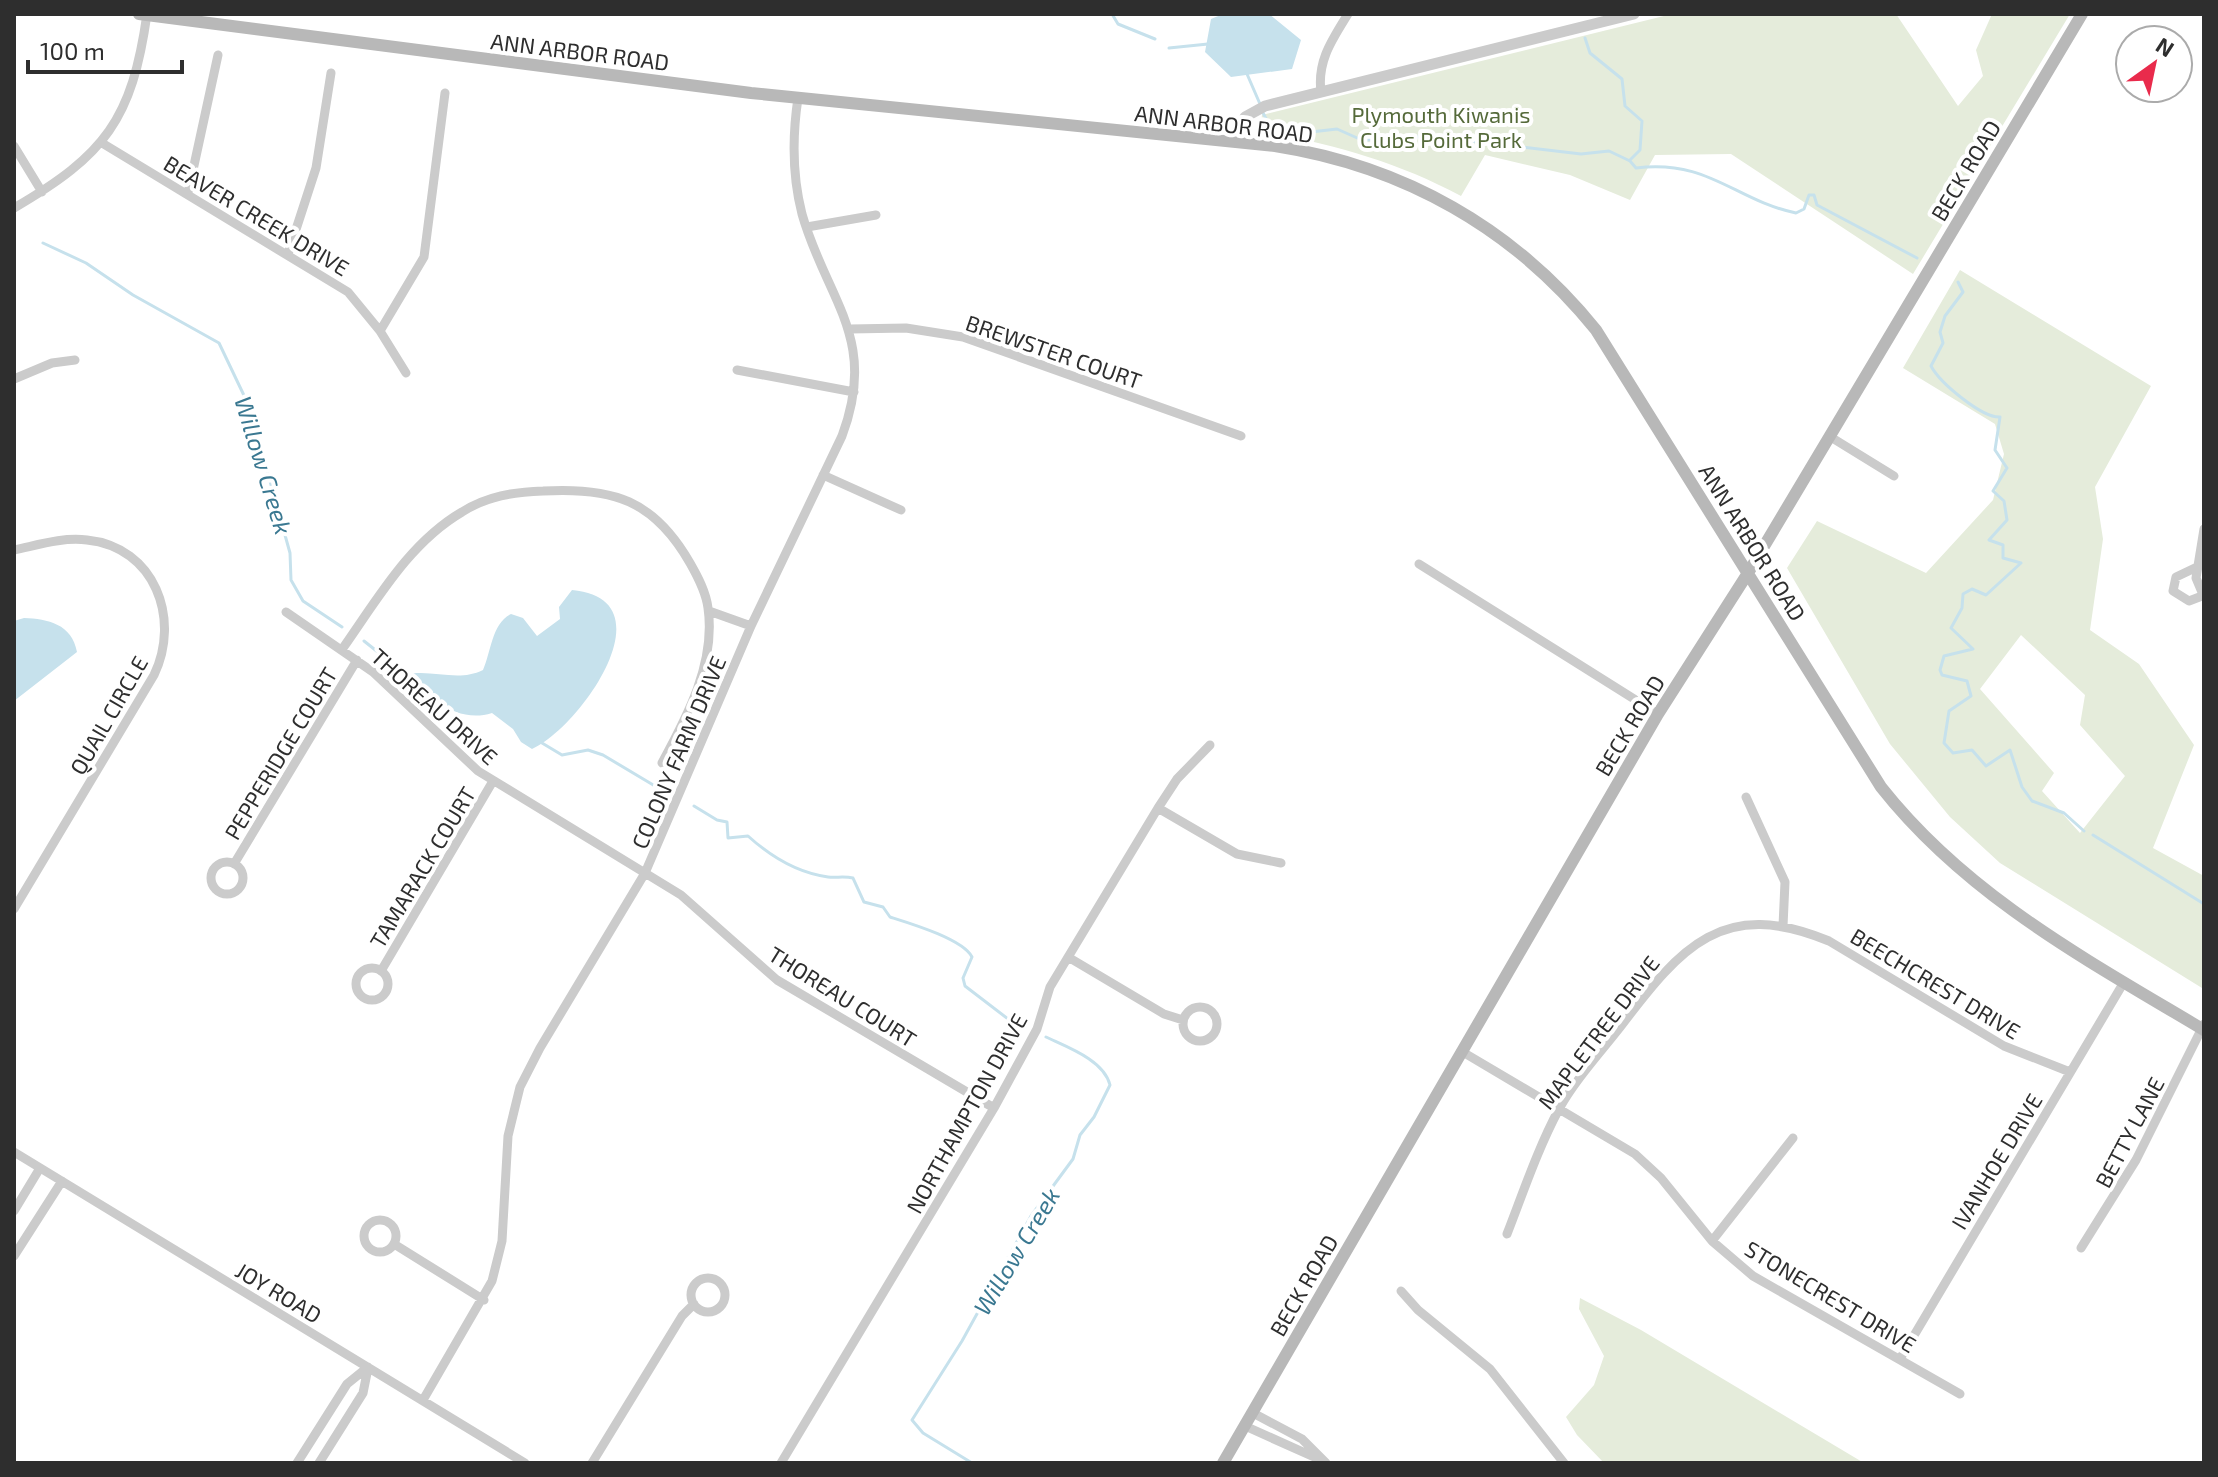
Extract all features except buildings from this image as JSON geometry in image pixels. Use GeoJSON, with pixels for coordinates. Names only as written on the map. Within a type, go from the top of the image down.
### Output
{"type":"FeatureCollection","features":[{"type":"Feature","properties":{"kind":"main road","name":"ANN ARBOR ROAD"},"geometry":{"type":"LineString","coordinates":[[139,14],[798,98],[1306,151],[1376,169],[1450,204],[1515,249],[1577,307],[1596,330],[1881,787],[1912,824],[1955,867],[1997,901],[2124,982],[2204,1028]]}},
{"type":"Feature","properties":{"kind":"main road","name":"BECK ROAD"},"geometry":{"type":"LineString","coordinates":[[1223,1463],[1658,714],[1748,573],[2082,14]]}},
{"type":"Feature","properties":{"kind":"street"},"geometry":{"type":"LineString","coordinates":[[14,208],[63,179],[102,143],[130,90],[146,14]]}},
{"type":"Feature","properties":{"kind":"street"},"geometry":{"type":"LineString","coordinates":[[1321,92],[1319,72],[1328,47],[1348,14]]}},
{"type":"Feature","properties":{"kind":"street"},"geometry":{"type":"LineString","coordinates":[[1238,142],[1245,117],[1261,108],[1634,14]]}},
{"type":"Feature","properties":{"kind":"street"},"geometry":{"type":"LineString","coordinates":[[188,193],[218,55]]}},
{"type":"Feature","properties":{"kind":"street"},"geometry":{"type":"LineString","coordinates":[[288,254],[316,168],[331,73]]}},
{"type":"Feature","properties":{"kind":"street"},"geometry":{"type":"LineString","coordinates":[[380,331],[424,257],[445,93]]}},
{"type":"Feature","properties":{"kind":"street","name":"COLONY FARM DRIVE"},"geometry":{"type":"LineString","coordinates":[[423,1400],[484,1300],[502,1241],[508,1136],[520,1087],[540,1048],[645,873],[751,626],[845,427],[854,392],[855,360],[850,329],[807,227],[794,168],[798,98]]}},
{"type":"Feature","properties":{"kind":"street","name":"BEAVER CREEK DRIVE"},"geometry":{"type":"LineString","coordinates":[[102,143],[348,292],[380,331],[406,373]]}},
{"type":"Feature","properties":{"kind":"street"},"geometry":{"type":"LineString","coordinates":[[14,146],[42,192]]}},
{"type":"Feature","properties":{"kind":"street"},"geometry":{"type":"LineString","coordinates":[[807,227],[876,215]]}},
{"type":"Feature","properties":{"kind":"street","name":"BREWSTER COURT"},"geometry":{"type":"LineString","coordinates":[[850,329],[906,328],[963,337],[1241,436]]}},
{"type":"Feature","properties":{"kind":"street"},"geometry":{"type":"LineString","coordinates":[[14,379],[42,366],[75,360]]}},
{"type":"Feature","properties":{"kind":"street"},"geometry":{"type":"LineString","coordinates":[[737,370],[854,392]]}},
{"type":"Feature","properties":{"kind":"street"},"geometry":{"type":"LineString","coordinates":[[1829,436],[1894,476]]}},
{"type":"Feature","properties":{"kind":"street"},"geometry":{"type":"LineString","coordinates":[[823,475],[901,510]]}},
{"type":"Feature","properties":{"kind":"street"},"geometry":{"type":"LineString","coordinates":[[343,648],[397,570],[443,525],[478,503],[519,492],[593,490],[641,507],[662,525],[683,551],[699,578],[709,611],[707,647],[697,691],[662,763]]}},
{"type":"Feature","properties":{"kind":"street"},"geometry":{"type":"LineString","coordinates":[[2197,567],[2179,575],[2172,587],[2176,596],[2193,601],[2203,597],[2197,584],[2197,567],[2204,529]]}},
{"type":"Feature","properties":{"kind":"street","name":"QUAIL CIRCLE"},"geometry":{"type":"LineString","coordinates":[[14,550],[74,538],[119,549],[140,564],[156,587],[166,616],[166,634],[154,675],[14,909]]}},
{"type":"Feature","properties":{"kind":"street"},"geometry":{"type":"LineString","coordinates":[[1419,564],[1658,714]]}},
{"type":"Feature","properties":{"kind":"street"},"geometry":{"type":"LineString","coordinates":[[709,611],[751,626]]}},
{"type":"Feature","properties":{"kind":"street","name":"THOREAU DRIVE"},"geometry":{"type":"LineString","coordinates":[[286,612],[343,648],[448,745],[493,781],[645,873]]}},
{"type":"Feature","properties":{"kind":"street","name":"PEPPERIDGE COURT"},"geometry":{"type":"LineString","coordinates":[[234,864],[357,660]]}},
{"type":"Feature","properties":{"kind":"street","name":"NORTHAMPTON DRIVE"},"geometry":{"type":"LineString","coordinates":[[781,1463],[994,1108],[1037,1029],[1050,987],[1177,779],[1210,745]]}},
{"type":"Feature","properties":{"kind":"street","name":"TAMARACK COURT"},"geometry":{"type":"LineString","coordinates":[[381,971],[493,781]]}},
{"type":"Feature","properties":{"kind":"street"},"geometry":{"type":"LineString","coordinates":[[1746,797],[1785,882],[1783,926]]}},
{"type":"Feature","properties":{"kind":"street"},"geometry":{"type":"LineString","coordinates":[[1158,808],[1237,854],[1281,863]]}},
{"type":"Feature","properties":{"kind":"street","name":"THOREAU COURT"},"geometry":{"type":"LineString","coordinates":[[645,873],[698,907],[777,980],[994,1108]]}},
{"type":"Feature","properties":{"kind":"street","name":"MAPLETREE DRIVE"},"geometry":{"type":"LineString","coordinates":[[1507,1234],[1560,1107],[1660,975],[1680,954],[1727,930],[1755,925],[1783,926]]}},
{"type":"Feature","properties":{"kind":"street","name":"BEECHCREST DRIVE"},"geometry":{"type":"LineString","coordinates":[[1783,926],[1829,941],[2004,1046],[2070,1072]]}},
{"type":"Feature","properties":{"kind":"street"},"geometry":{"type":"LineString","coordinates":[[1068,957],[1164,1014],[1183,1020]]}},
{"type":"Feature","properties":{"kind":"street","name":"IVANHOE DRIVE"},"geometry":{"type":"LineString","coordinates":[[1900,1359],[2124,982]]}},
{"type":"Feature","properties":{"kind":"street","name":"BETTY LANE"},"geometry":{"type":"LineString","coordinates":[[2081,1248],[2136,1160],[2204,1028]]}},
{"type":"Feature","properties":{"kind":"street","name":"STONECREST DRIVE"},"geometry":{"type":"LineString","coordinates":[[1461,1051],[1624,1146],[1654,1170],[1712,1241],[1737,1264],[1960,1394]]}},
{"type":"Feature","properties":{"kind":"street"},"geometry":{"type":"LineString","coordinates":[[1712,1241],[1793,1138]]}},
{"type":"Feature","properties":{"kind":"street","name":"JOY ROAD"},"geometry":{"type":"LineString","coordinates":[[14,1152],[525,1463]]}},
{"type":"Feature","properties":{"kind":"street"},"geometry":{"type":"LineString","coordinates":[[14,1211],[40,1168]]}},
{"type":"Feature","properties":{"kind":"street"},"geometry":{"type":"LineString","coordinates":[[14,1256],[62,1181]]}},
{"type":"Feature","properties":{"kind":"street"},"geometry":{"type":"LineString","coordinates":[[394,1244],[484,1300]]}},
{"type":"Feature","properties":{"kind":"street"},"geometry":{"type":"LineString","coordinates":[[1401,1291],[1418,1310],[1490,1369],[1564,1463]]}},
{"type":"Feature","properties":{"kind":"street"},"geometry":{"type":"LineString","coordinates":[[592,1463],[682,1316],[694,1304]]}},
{"type":"Feature","properties":{"kind":"street"},"geometry":{"type":"LineString","coordinates":[[297,1463],[347,1384],[368,1367]]}},
{"type":"Feature","properties":{"kind":"street"},"geometry":{"type":"LineString","coordinates":[[319,1463],[363,1393],[368,1367]]}},
{"type":"Feature","properties":{"kind":"street"},"geometry":{"type":"LineString","coordinates":[[1253,1413],[1302,1439],[1326,1463]]}},
{"type":"Feature","properties":{"kind":"street"},"geometry":{"type":"LineString","coordinates":[[1245,1426],[1326,1463]]}},
{"type":"Feature","properties":{"kind":"green space","name":"Plymouth Kiwanis Clubs Point Park"},"geometry":{"type":"Polygon","coordinates":[[[1672,14],[1896,14],[1958,106],[1983,76],[1976,50],[1992,14],[2070,14],[1913,274],[1731,154],[1655,155],[1630,200],[1570,175],[1485,155],[1461,196],[1390,164],[1316,142],[1264,131],[1260,127],[1262,115],[1672,14]]]}},
{"type":"Feature","properties":{"kind":"green space"},"geometry":{"type":"Polygon","coordinates":[[[1960,270],[2151,386],[2095,487],[2103,539],[2090,630],[2139,664],[2194,745],[2153,848],[2204,876],[2202,988],[2000,863],[1950,817],[1890,744],[1787,568],[1817,521],[1926,573],[1993,500],[2004,454],[1995,424],[1903,368],[1960,270]],[[2021,635],[1980,689],[2054,773],[2042,791],[2080,833],[2125,776],[2080,725],[2085,695],[2021,635]]]}},
{"type":"Feature","properties":{"kind":"green space"},"geometry":{"type":"Polygon","coordinates":[[[1580,1298],[1641,1330],[1864,1463],[1604,1463],[1577,1435],[1566,1417],[1594,1385],[1604,1356],[1579,1309],[1580,1298]]]}},
{"type":"Feature","properties":{"kind":"water"},"geometry":{"type":"Polygon","coordinates":[[[1223,14],[1269,14],[1301,40],[1292,69],[1231,77],[1205,52],[1211,19],[1223,14]]]}},
{"type":"Feature","properties":{"kind":"water"},"geometry":{"type":"Polygon","coordinates":[[[572,590],[601,599],[614,616],[616,639],[607,665],[592,692],[552,737],[532,749],[492,713],[467,715],[455,712],[434,700],[404,675],[463,675],[483,670],[496,631],[505,618],[511,614],[523,618],[537,636],[560,619],[559,607],[572,590]]]}},
{"type":"Feature","properties":{"kind":"water"},"geometry":{"type":"Polygon","coordinates":[[[24,618],[58,625],[70,635],[77,652],[14,701],[14,621],[24,618]]]}},
{"type":"Feature","properties":{"kind":"waterway"},"geometry":{"type":"LineString","coordinates":[[1112,14],[1118,24],[1155,39]]}},
{"type":"Feature","properties":{"kind":"waterway"},"geometry":{"type":"LineString","coordinates":[[1585,38],[1590,53],[1622,79],[1625,106],[1642,121],[1640,150],[1630,160]]}},
{"type":"Feature","properties":{"kind":"waterway"},"geometry":{"type":"LineString","coordinates":[[1169,48],[1208,44]]}},
{"type":"Feature","properties":{"kind":"waterway"},"geometry":{"type":"LineString","coordinates":[[1247,74],[1260,104]]}},
{"type":"Feature","properties":{"kind":"waterway"},"geometry":{"type":"LineString","coordinates":[[1262,111],[1271,128],[1311,132],[1337,129],[1364,141],[1381,136],[1436,137],[1581,154],[1609,151],[1630,161],[1636,168],[1683,169],[1796,213],[1804,209],[1809,195],[1814,195],[1817,205],[1917,258]]}},
{"type":"Feature","properties":{"kind":"waterway","name":"Willow Creek"},"geometry":{"type":"LineString","coordinates":[[43,243],[86,263],[133,295],[219,343],[249,406],[290,553],[291,580],[303,601],[342,627]]}},
{"type":"Feature","properties":{"kind":"waterway"},"geometry":{"type":"LineString","coordinates":[[1958,282],[1963,292],[1945,316],[1940,332],[1943,343],[1931,366],[1962,398],[1983,412],[2000,417],[1995,450],[2007,468],[1993,491],[2004,501],[2007,520],[1989,540],[2003,545],[2003,558],[2021,563],[1986,595],[1972,589],[1963,594],[1962,608],[1951,628],[1973,649],[1944,656],[1940,670],[1942,675],[1967,681],[1971,696],[1949,711],[1944,743],[1953,753],[1972,750],[1986,766],[2010,750],[2022,787],[2032,801],[2064,813],[2084,831]]}},
{"type":"Feature","properties":{"kind":"waterway","name":"Willow Creek"},"geometry":{"type":"LineString","coordinates":[[364,641],[408,676]]}},
{"type":"Feature","properties":{"kind":"waterway","name":"Willow Creek"},"geometry":{"type":"LineString","coordinates":[[542,743],[562,755],[588,750],[603,755],[665,792]]}},
{"type":"Feature","properties":{"kind":"waterway","name":"Willow Creek"},"geometry":{"type":"LineString","coordinates":[[694,806],[717,820],[727,822],[728,838],[748,836],[775,857],[806,872],[853,878],[864,902],[883,907],[890,917],[935,932],[967,950],[972,957],[963,978],[965,986],[1012,1022],[1025,1027]]}},
{"type":"Feature","properties":{"kind":"waterway"},"geometry":{"type":"LineString","coordinates":[[2093,835],[2204,904]]}},
{"type":"Feature","properties":{"kind":"waterway","name":"Willow Creek"},"geometry":{"type":"LineString","coordinates":[[972,1463],[923,1433],[912,1420],[962,1341],[1031,1216],[1073,1159],[1080,1135],[1094,1117],[1110,1085],[1093,1061],[1046,1037]]}}]}
